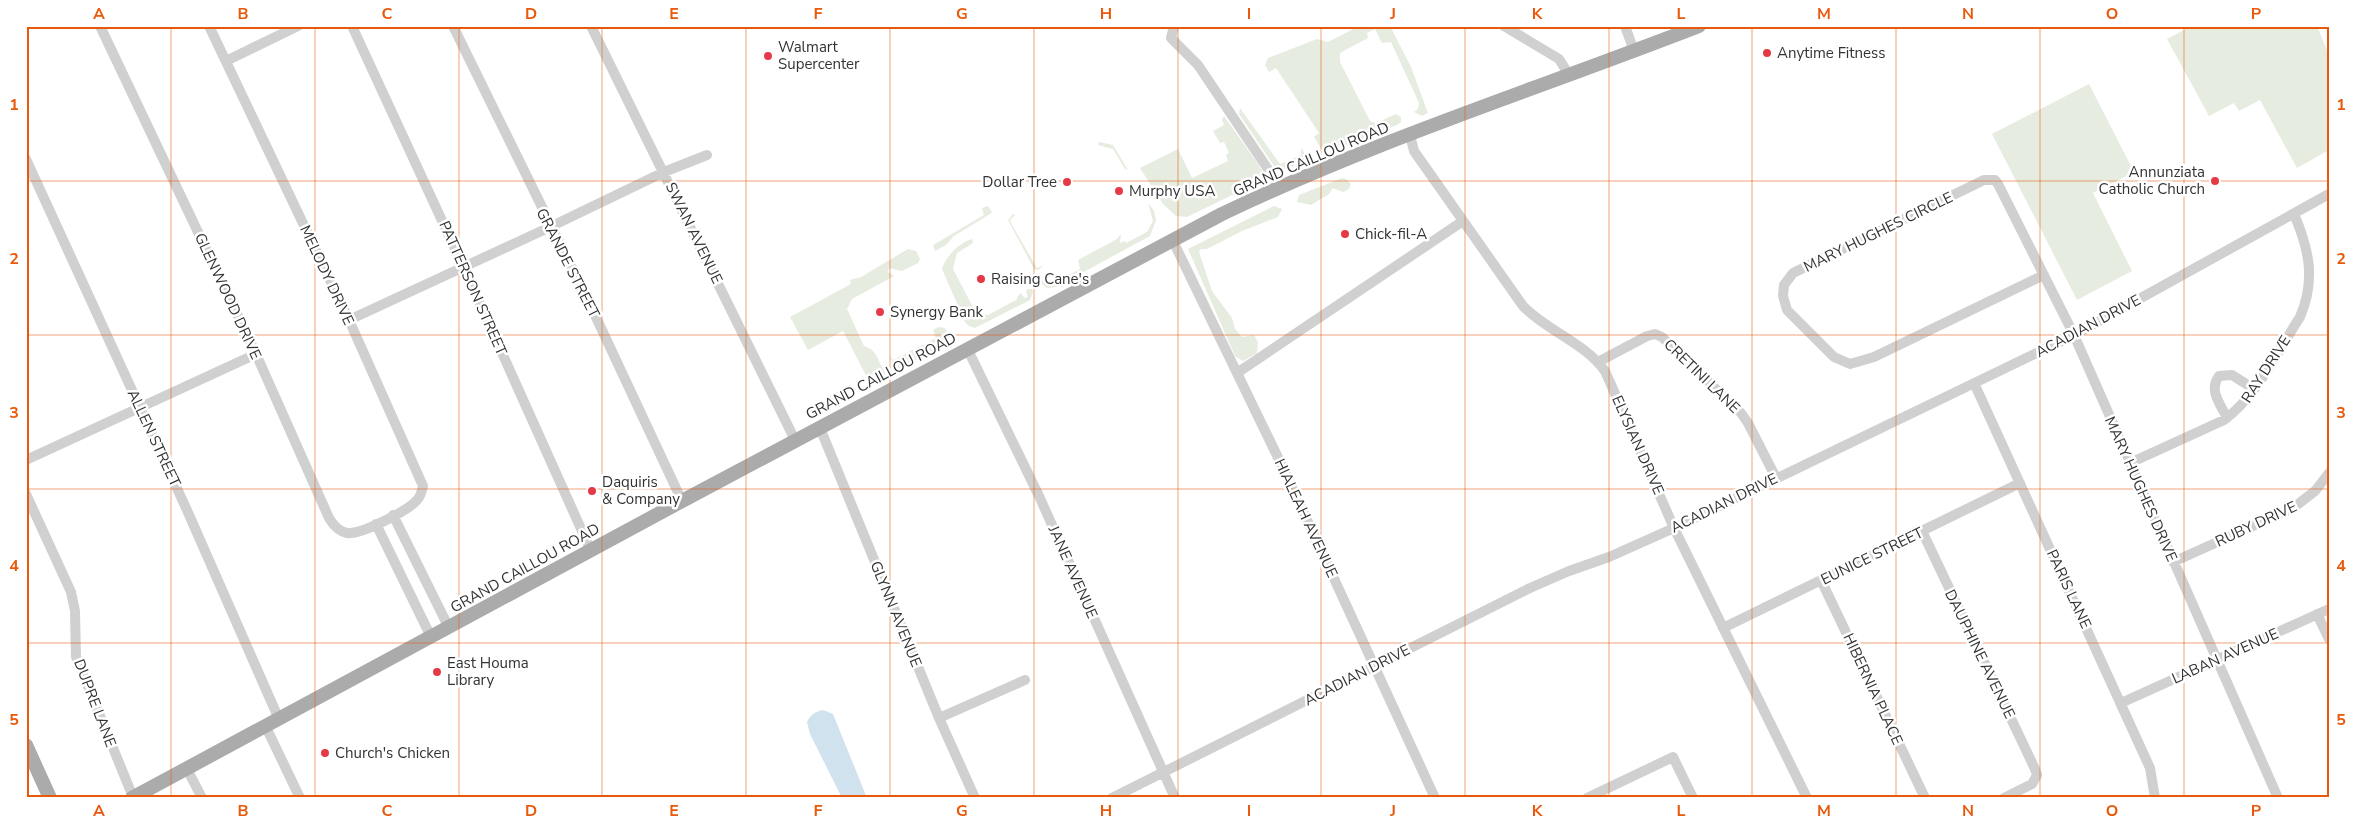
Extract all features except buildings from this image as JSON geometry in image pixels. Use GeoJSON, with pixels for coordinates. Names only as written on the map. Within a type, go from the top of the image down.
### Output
{"type":"FeatureCollection","features":[{"type":"Feature","properties":{"kind":"main road","name":"GRAND CAILLOU ROAD"},"geometry":{"type":"LineString","coordinates":[[133,798],[186,767],[449,628],[795,440],[1172,239],[1280,187],[1410,135],[1699,26]]}},
{"type":"Feature","properties":{"kind":"main road"},"geometry":{"type":"LineString","coordinates":[[26,746],[50,798]]}},
{"type":"Feature","properties":{"kind":"street","name":"GLENWOOD DRIVE"},"geometry":{"type":"LineString","coordinates":[[100,26],[256,354],[333,525],[345,533],[353,533],[376,524]]}},
{"type":"Feature","properties":{"kind":"street","name":"MELODY DRIVE"},"geometry":{"type":"LineString","coordinates":[[209,26],[348,320],[423,486],[418,500],[376,524]]}},
{"type":"Feature","properties":{"kind":"street"},"geometry":{"type":"LineString","coordinates":[[226,61],[298,26]]}},
{"type":"Feature","properties":{"kind":"street","name":"PATTERSON STREET"},"geometry":{"type":"LineString","coordinates":[[352,26],[463,266],[591,551]]}},
{"type":"Feature","properties":{"kind":"street","name":"GRANDE STREET"},"geometry":{"type":"LineString","coordinates":[[453,26],[550,227],[594,313],[682,501]]}},
{"type":"Feature","properties":{"kind":"street","name":"SWAN AVENUE"},"geometry":{"type":"LineString","coordinates":[[591,26],[795,440]]}},
{"type":"Feature","properties":{"kind":"street"},"geometry":{"type":"LineString","coordinates":[[1174,26],[1171,38],[1198,65],[1280,187]]}},
{"type":"Feature","properties":{"kind":"street"},"geometry":{"type":"LineString","coordinates":[[1504,26],[1559,59],[1569,75]]}},
{"type":"Feature","properties":{"kind":"street"},"geometry":{"type":"LineString","coordinates":[[1625,26],[1634,51]]}},
{"type":"Feature","properties":{"kind":"street","name":"ELYSIAN DRIVE"},"geometry":{"type":"LineString","coordinates":[[1410,135],[1414,151],[1530,313],[1590,354],[1598,362],[1608,378],[1674,528],[1807,798]]}},
{"type":"Feature","properties":{"kind":"street"},"geometry":{"type":"LineString","coordinates":[[348,320],[664,172],[707,155]]}},
{"type":"Feature","properties":{"kind":"street","name":"ALLEN STREET"},"geometry":{"type":"LineString","coordinates":[[26,159],[140,408],[278,718]]}},
{"type":"Feature","properties":{"kind":"street","name":"MARY HUGHES CIRCLE"},"geometry":{"type":"LineString","coordinates":[[1998,184],[1991,179],[1984,180],[1793,273],[1784,285],[1783,296],[1785,306],[1834,357],[1850,364],[1874,357],[2044,275]]}},
{"type":"Feature","properties":{"kind":"street","name":"MARY HUGHES DRIVE"},"geometry":{"type":"LineString","coordinates":[[1998,184],[2074,335],[2278,798]]}},
{"type":"Feature","properties":{"kind":"street","name":"ACADIAN DRIVE"},"geometry":{"type":"LineString","coordinates":[[1112,798],[1530,588],[1568,571],[1609,557],[1674,528],[2074,335],[2329,194]]}},
{"type":"Feature","properties":{"kind":"street","name":"RAY DRIVE"},"geometry":{"type":"LineString","coordinates":[[2130,463],[2227,418],[2238,410],[2254,389],[2300,317],[2308,292],[2310,258],[2294,214]]}},
{"type":"Feature","properties":{"kind":"street"},"geometry":{"type":"LineString","coordinates":[[1237,373],[1463,221]]}},
{"type":"Feature","properties":{"kind":"street","name":"HIALEAH AVENUE"},"geometry":{"type":"LineString","coordinates":[[1172,239],[1237,373],[1435,798]]}},
{"type":"Feature","properties":{"kind":"street","name":"CRETINI LANE"},"geometry":{"type":"LineString","coordinates":[[1598,362],[1646,336],[1655,334],[1662,337],[1741,414],[1748,423],[1776,478]]}},
{"type":"Feature","properties":{"kind":"street","name":"JANE AVENUE"},"geometry":{"type":"LineString","coordinates":[[967,348],[1039,496],[1175,798]]}},
{"type":"Feature","properties":{"kind":"street"},"geometry":{"type":"LineString","coordinates":[[26,460],[256,354]]}},
{"type":"Feature","properties":{"kind":"street"},"geometry":{"type":"LineString","coordinates":[[2227,418],[2215,393],[2214,387],[2218,376],[2232,375],[2254,389]]}},
{"type":"Feature","properties":{"kind":"street","name":"PARIS LANE"},"geometry":{"type":"LineString","coordinates":[[1974,383],[2150,768],[2155,798]]}},
{"type":"Feature","properties":{"kind":"street","name":"GLYNN AVENUE"},"geometry":{"type":"LineString","coordinates":[[820,428],[939,718],[975,798]]}},
{"type":"Feature","properties":{"kind":"street","name":"RUBY DRIVE"},"geometry":{"type":"LineString","coordinates":[[2173,562],[2293,508],[2316,491],[2329,473]]}},
{"type":"Feature","properties":{"kind":"street","name":"EUNICE STREET"},"geometry":{"type":"LineString","coordinates":[[1724,628],[2020,483]]}},
{"type":"Feature","properties":{"kind":"street","name":"DUPRE LANE"},"geometry":{"type":"LineString","coordinates":[[26,494],[70,592],[75,611],[76,657],[133,798]]}},
{"type":"Feature","properties":{"kind":"street"},"geometry":{"type":"LineString","coordinates":[[393,515],[449,628]]}},
{"type":"Feature","properties":{"kind":"street"},"geometry":{"type":"LineString","coordinates":[[376,524],[431,637]]}},
{"type":"Feature","properties":{"kind":"street","name":"DAUPHINE AVENUE"},"geometry":{"type":"LineString","coordinates":[[1922,531],[2035,769],[2035,778],[2032,784],[2004,798]]}},
{"type":"Feature","properties":{"kind":"street","name":"HIBERNIA PLACE"},"geometry":{"type":"LineString","coordinates":[[1821,580],[1925,798]]}},
{"type":"Feature","properties":{"kind":"street","name":"LABAN AVENUE"},"geometry":{"type":"LineString","coordinates":[[2121,703],[2329,609]]}},
{"type":"Feature","properties":{"kind":"street"},"geometry":{"type":"LineString","coordinates":[[2318,614],[2329,639]]}},
{"type":"Feature","properties":{"kind":"street"},"geometry":{"type":"LineString","coordinates":[[939,718],[1025,680]]}},
{"type":"Feature","properties":{"kind":"street"},"geometry":{"type":"LineString","coordinates":[[265,725],[300,798]]}},
{"type":"Feature","properties":{"kind":"street"},"geometry":{"type":"LineString","coordinates":[[1588,798],[1672,757],[1693,798]]}},
{"type":"Feature","properties":{"kind":"street"},"geometry":{"type":"LineString","coordinates":[[186,767],[202,798]]}},
{"type":"Feature","properties":{"kind":"shaded area"},"geometry":{"type":"Polygon","coordinates":[[[1359,26],[1390,26],[1411,67],[1428,113],[1422,116],[1414,112],[1418,109],[1419,103],[1391,42],[1382,43],[1375,29],[1367,33],[1368,38],[1340,53],[1340,62],[1370,121],[1376,123],[1396,114],[1401,117],[1401,122],[1343,146],[1322,150],[1314,137],[1319,133],[1276,68],[1269,72],[1265,65],[1268,58],[1317,39],[1328,42],[1359,26]]]}},
{"type":"Feature","properties":{"kind":"shaded area"},"geometry":{"type":"Polygon","coordinates":[[[2191,26],[2317,26],[2329,55],[2329,150],[2297,168],[2260,100],[2239,111],[2234,103],[2209,116],[2167,39],[2191,26]]]}},
{"type":"Feature","properties":{"kind":"shaded area"},"geometry":{"type":"Polygon","coordinates":[[[2089,84],[2134,172],[2093,193],[2132,271],[2077,300],[1992,134],[2089,84]]]}},
{"type":"Feature","properties":{"kind":"shaded area"},"geometry":{"type":"Polygon","coordinates":[[[1240,108],[1280,164],[1301,155],[1301,148],[1304,152],[1304,159],[1296,165],[1280,171],[1276,169],[1239,114],[1240,108]]]}},
{"type":"Feature","properties":{"kind":"shaded area"},"geometry":{"type":"Polygon","coordinates":[[[1224,116],[1265,176],[1261,181],[1187,217],[1176,216],[1163,204],[1140,168],[1178,149],[1192,178],[1228,161],[1226,155],[1229,153],[1224,142],[1220,143],[1213,131],[1224,125],[1222,120],[1224,116]]]}},
{"type":"Feature","properties":{"kind":"shaded area"},"geometry":{"type":"Polygon","coordinates":[[[1099,142],[1113,145],[1128,170],[1125,169],[1113,149],[1098,145],[1099,142]]]}},
{"type":"Feature","properties":{"kind":"shaded area"},"geometry":{"type":"Polygon","coordinates":[[[1342,178],[1351,184],[1349,189],[1343,192],[1333,188],[1329,194],[1311,205],[1297,202],[1299,195],[1342,178]]]}},
{"type":"Feature","properties":{"kind":"shaded area"},"geometry":{"type":"Polygon","coordinates":[[[1148,203],[1154,211],[1156,220],[1150,236],[1056,287],[1047,288],[1042,284],[1044,280],[1048,286],[1080,269],[1078,260],[1117,239],[1121,234],[1120,243],[1125,241],[1126,243],[1147,232],[1153,221],[1148,203]]]}},
{"type":"Feature","properties":{"kind":"shaded area"},"geometry":{"type":"Polygon","coordinates":[[[988,206],[992,212],[990,214],[954,236],[946,245],[935,251],[933,245],[984,215],[982,208],[988,206]]]}},
{"type":"Feature","properties":{"kind":"shaded area"},"geometry":{"type":"Polygon","coordinates":[[[1274,206],[1282,209],[1278,217],[1242,231],[1207,249],[1201,249],[1199,252],[1212,291],[1232,318],[1235,329],[1242,337],[1254,335],[1258,342],[1257,353],[1243,361],[1235,356],[1188,249],[1274,206]]]}},
{"type":"Feature","properties":{"kind":"shaded area"},"geometry":{"type":"Polygon","coordinates":[[[1013,214],[1015,215],[1010,220],[1012,225],[1037,268],[1044,265],[1038,270],[1034,269],[1008,220],[1013,214]]]}},
{"type":"Feature","properties":{"kind":"shaded area"},"geometry":{"type":"Polygon","coordinates":[[[972,239],[973,243],[957,253],[953,269],[976,313],[988,315],[1016,300],[1020,293],[1025,298],[1028,297],[1027,289],[1032,289],[1033,292],[1030,300],[975,328],[965,322],[942,269],[946,260],[954,251],[963,243],[972,239]]]}},
{"type":"Feature","properties":{"kind":"shaded area"},"geometry":{"type":"Polygon","coordinates":[[[908,249],[916,251],[920,259],[918,263],[902,271],[889,268],[888,272],[894,276],[852,299],[847,309],[864,346],[871,349],[876,355],[885,373],[885,377],[871,385],[843,331],[808,350],[790,317],[851,284],[850,280],[861,277],[908,249]]]}},
{"type":"Feature","properties":{"kind":"shaded area"},"geometry":{"type":"Polygon","coordinates":[[[938,327],[945,328],[949,336],[945,346],[896,370],[889,355],[893,360],[936,338],[933,330],[938,327]]]}},
{"type":"Feature","properties":{"kind":"shaded area"},"geometry":{"type":"Polygon","coordinates":[[[843,389],[846,395],[850,393],[851,396],[833,405],[830,395],[843,389]]]}},
{"type":"Feature","properties":{"kind":"water"},"geometry":{"type":"Polygon","coordinates":[[[823,710],[833,714],[867,798],[842,798],[810,734],[807,722],[814,714],[823,710]]]}},
{"type":"Feature","properties":{"kind":"place","name":"Anytime Fitness"},"geometry":{"type":"Point","coordinates":[1767,53]}},
{"type":"Feature","properties":{"kind":"place","name":"Walmart Supercenter"},"geometry":{"type":"Point","coordinates":[768,56]}},
{"type":"Feature","properties":{"kind":"place","name":"Annunziata Catholic Church"},"geometry":{"type":"Point","coordinates":[2215,181]}},
{"type":"Feature","properties":{"kind":"place","name":"Dollar Tree"},"geometry":{"type":"Point","coordinates":[1067,182]}},
{"type":"Feature","properties":{"kind":"place","name":"Murphy USA"},"geometry":{"type":"Point","coordinates":[1119,191]}},
{"type":"Feature","properties":{"kind":"place","name":"Chick-fil-A"},"geometry":{"type":"Point","coordinates":[1345,234]}},
{"type":"Feature","properties":{"kind":"place","name":"Raising Cane's"},"geometry":{"type":"Point","coordinates":[981,279]}},
{"type":"Feature","properties":{"kind":"place","name":"Synergy Bank"},"geometry":{"type":"Point","coordinates":[880,312]}},
{"type":"Feature","properties":{"kind":"place","name":"Daquiris & Company"},"geometry":{"type":"Point","coordinates":[592,491]}},
{"type":"Feature","properties":{"kind":"place","name":"East Houma Library"},"geometry":{"type":"Point","coordinates":[437,672]}},
{"type":"Feature","properties":{"kind":"place","name":"Church's Chicken"},"geometry":{"type":"Point","coordinates":[325,753]}}]}
